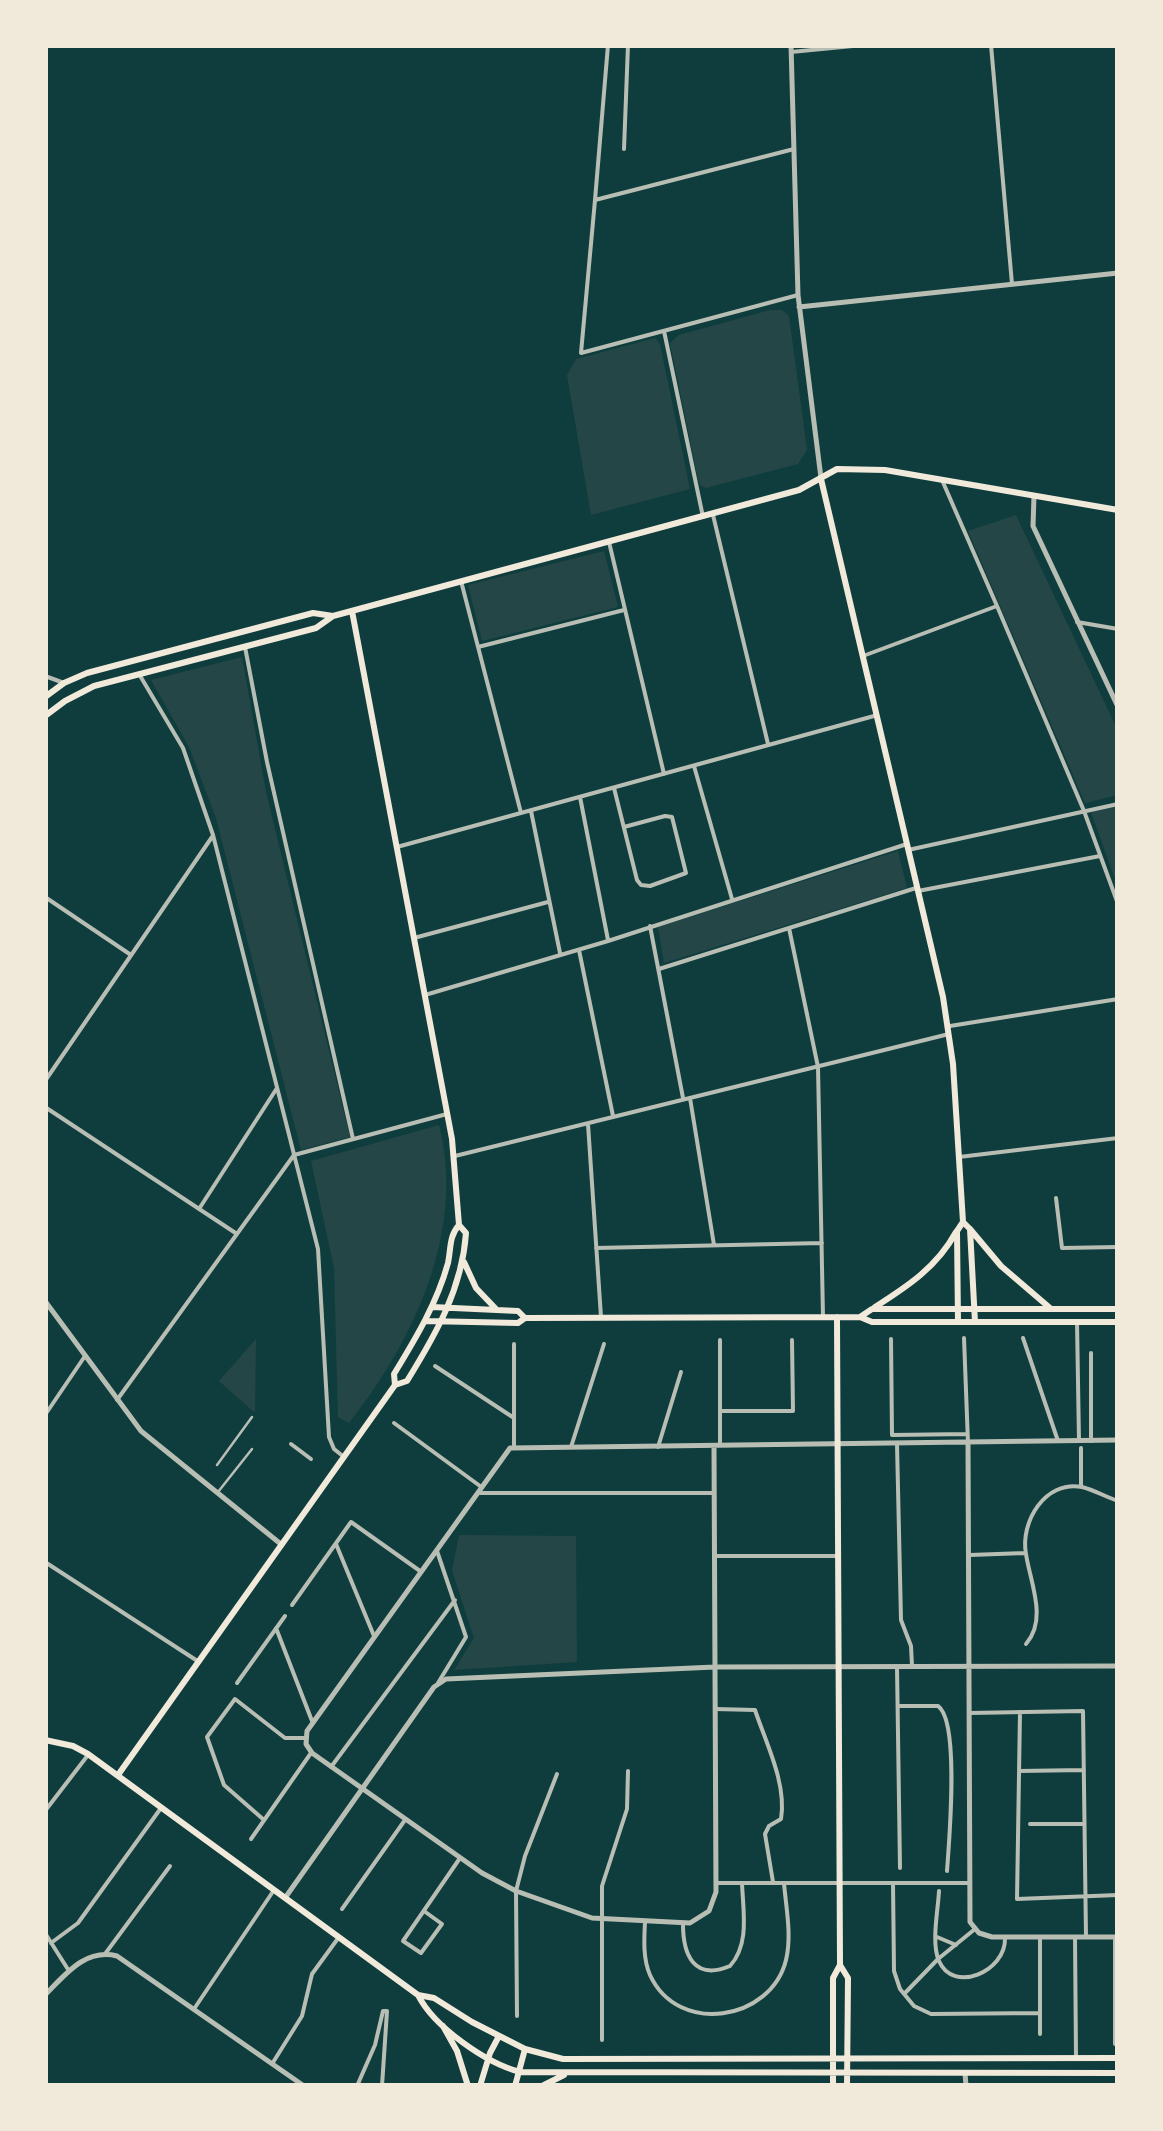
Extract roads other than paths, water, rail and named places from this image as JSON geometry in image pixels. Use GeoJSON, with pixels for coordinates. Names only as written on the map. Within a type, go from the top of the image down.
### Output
{"type":"FeatureCollection","features":[{"type":"Feature","properties":{"kind":"main road"},"geometry":{"type":"LineString","coordinates":[[47,707],[94,686],[316,628],[333,616],[799,490],[837,469],[850,467],[942,480],[1118,510]]}},
{"type":"Feature","properties":{"kind":"main road"},"geometry":{"type":"LineString","coordinates":[[822,478],[948,1030],[963,1222],[1000,1266],[1051,1309]]}},
{"type":"Feature","properties":{"kind":"main road"},"geometry":{"type":"LineString","coordinates":[[118,1775],[395,1385],[408,1381],[443,1321],[464,1262],[466,1233],[459,1225],[448,1114],[352,611]]}},
{"type":"Feature","properties":{"kind":"main road"},"geometry":{"type":"LineString","coordinates":[[47,707],[64,683],[88,673],[313,613],[333,616]]}},
{"type":"Feature","properties":{"kind":"main road"},"geometry":{"type":"LineString","coordinates":[[860,1317],[922,1276],[944,1254],[963,1222]]}},
{"type":"Feature","properties":{"kind":"main road"},"geometry":{"type":"LineString","coordinates":[[395,1385],[394,1374],[432,1307],[449,1259],[452,1232],[459,1225]]}},
{"type":"Feature","properties":{"kind":"main road"},"geometry":{"type":"LineString","coordinates":[[970,1229],[975,1322]]}},
{"type":"Feature","properties":{"kind":"main road"},"geometry":{"type":"LineString","coordinates":[[956,1231],[958,1322]]}},
{"type":"Feature","properties":{"kind":"main road"},"geometry":{"type":"LineString","coordinates":[[464,1262],[476,1288],[496,1310]]}},
{"type":"Feature","properties":{"kind":"main road"},"geometry":{"type":"LineString","coordinates":[[432,1307],[518,1311],[526,1318]]}},
{"type":"Feature","properties":{"kind":"main road"},"geometry":{"type":"LineString","coordinates":[[872,1309],[1118,1309]]}},
{"type":"Feature","properties":{"kind":"main road"},"geometry":{"type":"LineString","coordinates":[[426,1320],[518,1323],[526,1318],[860,1317],[872,1322],[1118,1322]]}},
{"type":"Feature","properties":{"kind":"main road"},"geometry":{"type":"LineString","coordinates":[[833,2086],[833,1978],[840,1966],[837,1318]]}},
{"type":"Feature","properties":{"kind":"main road"},"geometry":{"type":"LineString","coordinates":[[45,1740],[88,1754],[418,1995],[434,1998],[499,2036],[551,2057],[1118,2058]]}},
{"type":"Feature","properties":{"kind":"main road"},"geometry":{"type":"LineString","coordinates":[[840,1966],[848,1978],[848,2086]]}},
{"type":"Feature","properties":{"kind":"main road"},"geometry":{"type":"LineString","coordinates":[[418,1995],[426,2010],[487,2059],[520,2072],[1118,2074]]}},
{"type":"Feature","properties":{"kind":"main road"},"geometry":{"type":"LineString","coordinates":[[440,2021],[468,2086]]}},
{"type":"Feature","properties":{"kind":"main road"},"geometry":{"type":"LineString","coordinates":[[480,2086],[487,2059],[499,2036]]}},
{"type":"Feature","properties":{"kind":"main road"},"geometry":{"type":"LineString","coordinates":[[515,2086],[525,2049]]}},
{"type":"Feature","properties":{"kind":"main road"},"geometry":{"type":"LineString","coordinates":[[542,2086],[575,2072]]}},
{"type":"Feature","properties":{"kind":"street"},"geometry":{"type":"LineString","coordinates":[[608,45],[581,354],[798,294]]}},
{"type":"Feature","properties":{"kind":"street"},"geometry":{"type":"LineString","coordinates":[[624,148],[628,45]]}},
{"type":"Feature","properties":{"kind":"street"},"geometry":{"type":"LineString","coordinates":[[822,478],[798,294],[791,48],[863,45]]}},
{"type":"Feature","properties":{"kind":"street"},"geometry":{"type":"LineString","coordinates":[[991,45],[1012,284]]}},
{"type":"Feature","properties":{"kind":"street"},"geometry":{"type":"LineString","coordinates":[[595,200],[794,150]]}},
{"type":"Feature","properties":{"kind":"street"},"geometry":{"type":"LineString","coordinates":[[799,307],[1118,273]]}},
{"type":"Feature","properties":{"kind":"street"},"geometry":{"type":"LineString","coordinates":[[664,331],[704,517]]}},
{"type":"Feature","properties":{"kind":"street"},"geometry":{"type":"LineString","coordinates":[[942,480],[1084,811],[1118,904]]}},
{"type":"Feature","properties":{"kind":"street"},"geometry":{"type":"LineString","coordinates":[[1034,496],[1032,526],[1118,707]]}},
{"type":"Feature","properties":{"kind":"street"},"geometry":{"type":"LineString","coordinates":[[713,515],[768,745]]}},
{"type":"Feature","properties":{"kind":"street"},"geometry":{"type":"LineString","coordinates":[[608,542],[664,774]]}},
{"type":"Feature","properties":{"kind":"street"},"geometry":{"type":"LineString","coordinates":[[461,581],[521,813]]}},
{"type":"Feature","properties":{"kind":"street"},"geometry":{"type":"LineString","coordinates":[[863,656],[997,606]]}},
{"type":"Feature","properties":{"kind":"street"},"geometry":{"type":"LineString","coordinates":[[478,647],[625,610]]}},
{"type":"Feature","properties":{"kind":"street"},"geometry":{"type":"LineString","coordinates":[[1077,622],[1118,630]]}},
{"type":"Feature","properties":{"kind":"street"},"geometry":{"type":"LineString","coordinates":[[245,646],[271,780],[353,1139]]}},
{"type":"Feature","properties":{"kind":"street"},"geometry":{"type":"LineString","coordinates":[[139,674],[182,748],[213,834],[318,1250],[328,1437],[334,1450],[345,1457]]}},
{"type":"Feature","properties":{"kind":"street"},"geometry":{"type":"LineString","coordinates":[[45,676],[64,683]]}},
{"type":"Feature","properties":{"kind":"street"},"geometry":{"type":"LineString","coordinates":[[397,848],[877,716]]}},
{"type":"Feature","properties":{"kind":"street"},"geometry":{"type":"LineString","coordinates":[[694,766],[732,899]]}},
{"type":"Feature","properties":{"kind":"street"},"geometry":{"type":"LineString","coordinates":[[614,788],[624,827],[641,885],[664,882],[686,873],[672,817],[624,827]]}},
{"type":"Feature","properties":{"kind":"street"},"geometry":{"type":"LineString","coordinates":[[580,797],[608,942]]}},
{"type":"Feature","properties":{"kind":"street"},"geometry":{"type":"LineString","coordinates":[[425,996],[908,847],[1118,804]]}},
{"type":"Feature","properties":{"kind":"street"},"geometry":{"type":"LineString","coordinates":[[531,811],[560,955]]}},
{"type":"Feature","properties":{"kind":"street"},"geometry":{"type":"LineString","coordinates":[[45,1081],[213,834]]}},
{"type":"Feature","properties":{"kind":"street"},"geometry":{"type":"LineString","coordinates":[[659,970],[918,889],[1100,856]]}},
{"type":"Feature","properties":{"kind":"street"},"geometry":{"type":"LineString","coordinates":[[45,896],[131,955]]}},
{"type":"Feature","properties":{"kind":"street"},"geometry":{"type":"LineString","coordinates":[[414,938],[548,902]]}},
{"type":"Feature","properties":{"kind":"street"},"geometry":{"type":"LineString","coordinates":[[650,926],[714,1246]]}},
{"type":"Feature","properties":{"kind":"street"},"geometry":{"type":"LineString","coordinates":[[789,928],[818,1067],[823,1317]]}},
{"type":"Feature","properties":{"kind":"street"},"geometry":{"type":"LineString","coordinates":[[579,950],[614,1116]]}},
{"type":"Feature","properties":{"kind":"street"},"geometry":{"type":"LineString","coordinates":[[455,1156],[818,1067],[948,1030],[1118,999]]}},
{"type":"Feature","properties":{"kind":"street"},"geometry":{"type":"LineString","coordinates":[[198,1209],[277,1088]]}},
{"type":"Feature","properties":{"kind":"street"},"geometry":{"type":"LineString","coordinates":[[45,1107],[238,1234]]}},
{"type":"Feature","properties":{"kind":"street"},"geometry":{"type":"LineString","coordinates":[[117,1400],[294,1155],[448,1114]]}},
{"type":"Feature","properties":{"kind":"street"},"geometry":{"type":"LineString","coordinates":[[588,1124],[601,1318]]}},
{"type":"Feature","properties":{"kind":"street"},"geometry":{"type":"LineString","coordinates":[[959,1158],[1118,1138]]}},
{"type":"Feature","properties":{"kind":"street"},"geometry":{"type":"LineString","coordinates":[[1056,1198],[1062,1248],[1118,1247]]}},
{"type":"Feature","properties":{"kind":"street"},"geometry":{"type":"LineString","coordinates":[[596,1248],[822,1242]]}},
{"type":"Feature","properties":{"kind":"street"},"geometry":{"type":"LineString","coordinates":[[45,1301],[152,1442],[282,1544]]}},
{"type":"Feature","properties":{"kind":"street"},"geometry":{"type":"LineString","coordinates":[[1077,1322],[1081,1487]]}},
{"type":"Feature","properties":{"kind":"street"},"geometry":{"type":"LineString","coordinates":[[964,1338],[968,1434],[969,1916],[975,1929],[988,1937],[1116,1937],[1114,2044]]}},
{"type":"Feature","properties":{"kind":"street"},"geometry":{"type":"LineString","coordinates":[[1024,1338],[1058,1442]]}},
{"type":"Feature","properties":{"kind":"street"},"geometry":{"type":"LineString","coordinates":[[890,1339],[892,1435],[968,1434]]}},
{"type":"Feature","properties":{"kind":"street"},"geometry":{"type":"LineString","coordinates":[[720,1340],[720,1410],[717,1446],[714,1493],[716,1883],[709,1911],[697,1921],[683,1924],[601,1920],[516,1891],[460,1858],[312,1753],[306,1738],[504,1453],[514,1447],[658,1447],[717,1446],[840,1446],[1058,1442],[1080,1445],[1118,1440]]}},
{"type":"Feature","properties":{"kind":"street"},"geometry":{"type":"LineString","coordinates":[[720,1410],[793,1411],[792,1340]]}},
{"type":"Feature","properties":{"kind":"street"},"geometry":{"type":"LineString","coordinates":[[514,1344],[514,1447]]}},
{"type":"Feature","properties":{"kind":"street"},"geometry":{"type":"LineString","coordinates":[[571,1447],[604,1344]]}},
{"type":"Feature","properties":{"kind":"street"},"geometry":{"type":"LineString","coordinates":[[1091,1353],[1091,1441]]}},
{"type":"Feature","properties":{"kind":"street"},"geometry":{"type":"LineString","coordinates":[[45,1414],[86,1356]]}},
{"type":"Feature","properties":{"kind":"street"},"geometry":{"type":"LineString","coordinates":[[435,1366],[514,1418]]}},
{"type":"Feature","properties":{"kind":"street"},"geometry":{"type":"LineString","coordinates":[[658,1447],[682,1372]]}},
{"type":"Feature","properties":{"kind":"street"},"geometry":{"type":"LineString","coordinates":[[394,1424],[480,1486]]}},
{"type":"Feature","properties":{"kind":"street"},"geometry":{"type":"LineString","coordinates":[[291,1444],[311,1460]]}},
{"type":"Feature","properties":{"kind":"street"},"geometry":{"type":"LineString","coordinates":[[897,1444],[900,1620],[911,1646],[912,1666]]}},
{"type":"Feature","properties":{"kind":"street"},"geometry":{"type":"LineString","coordinates":[[1026,1644],[1034,1634],[1036,1612],[1033,1578],[1025,1553],[1028,1523],[1038,1504],[1055,1491],[1081,1487],[1118,1501]]}},
{"type":"Feature","properties":{"kind":"street"},"geometry":{"type":"LineString","coordinates":[[475,1493],[714,1493]]}},
{"type":"Feature","properties":{"kind":"street"},"geometry":{"type":"LineString","coordinates":[[292,1606],[352,1522],[420,1571]]}},
{"type":"Feature","properties":{"kind":"street"},"geometry":{"type":"LineString","coordinates":[[336,1544],[374,1636]]}},
{"type":"Feature","properties":{"kind":"street"},"geometry":{"type":"LineString","coordinates":[[284,1898],[438,1683],[466,1637],[436,1548]]}},
{"type":"Feature","properties":{"kind":"street"},"geometry":{"type":"LineString","coordinates":[[968,1555],[1025,1553]]}},
{"type":"Feature","properties":{"kind":"street"},"geometry":{"type":"LineString","coordinates":[[714,1556],[840,1556]]}},
{"type":"Feature","properties":{"kind":"street"},"geometry":{"type":"LineString","coordinates":[[45,1562],[198,1662]]}},
{"type":"Feature","properties":{"kind":"street"},"geometry":{"type":"LineString","coordinates":[[331,1766],[454,1600]]}},
{"type":"Feature","properties":{"kind":"street"},"geometry":{"type":"LineString","coordinates":[[237,1682],[284,1616]]}},
{"type":"Feature","properties":{"kind":"street"},"geometry":{"type":"LineString","coordinates":[[276,1628],[313,1723]]}},
{"type":"Feature","properties":{"kind":"street"},"geometry":{"type":"LineString","coordinates":[[897,1666],[900,1868]]}},
{"type":"Feature","properties":{"kind":"street"},"geometry":{"type":"LineString","coordinates":[[438,1683],[506,1674],[715,1667],[1118,1666]]}},
{"type":"Feature","properties":{"kind":"street"},"geometry":{"type":"LineString","coordinates":[[264,1820],[224,1785],[207,1737],[235,1699],[285,1738],[306,1738]]}},
{"type":"Feature","properties":{"kind":"street"},"geometry":{"type":"LineString","coordinates":[[898,1706],[938,1706],[947,1716],[952,1792],[947,1871]]}},
{"type":"Feature","properties":{"kind":"street"},"geometry":{"type":"LineString","coordinates":[[715,1710],[755,1710],[778,1778],[781,1819],[765,1834],[773,1883]]}},
{"type":"Feature","properties":{"kind":"street"},"geometry":{"type":"LineString","coordinates":[[969,1712],[1083,1712],[1086,1937]]}},
{"type":"Feature","properties":{"kind":"street"},"geometry":{"type":"LineString","coordinates":[[1020,1712],[1018,1899],[1118,1895]]}},
{"type":"Feature","properties":{"kind":"street"},"geometry":{"type":"LineString","coordinates":[[251,1839],[312,1753]]}},
{"type":"Feature","properties":{"kind":"street"},"geometry":{"type":"LineString","coordinates":[[45,1811],[88,1754]]}},
{"type":"Feature","properties":{"kind":"street"},"geometry":{"type":"LineString","coordinates":[[1020,1771],[1084,1770]]}},
{"type":"Feature","properties":{"kind":"street"},"geometry":{"type":"LineString","coordinates":[[602,2040],[604,1876],[627,1810],[628,1771]]}},
{"type":"Feature","properties":{"kind":"street"},"geometry":{"type":"LineString","coordinates":[[516,2016],[516,1891],[525,1856],[557,1774]]}},
{"type":"Feature","properties":{"kind":"street"},"geometry":{"type":"LineString","coordinates":[[52,1943],[78,1923],[161,1807]]}},
{"type":"Feature","properties":{"kind":"street"},"geometry":{"type":"LineString","coordinates":[[342,1909],[404,1820]]}},
{"type":"Feature","properties":{"kind":"street"},"geometry":{"type":"LineString","coordinates":[[1030,1824],[1084,1824]]}},
{"type":"Feature","properties":{"kind":"street"},"geometry":{"type":"LineString","coordinates":[[424,1911],[442,1924],[421,1953],[403,1941],[460,1858]]}},
{"type":"Feature","properties":{"kind":"street"},"geometry":{"type":"LineString","coordinates":[[105,1954],[170,1866]]}},
{"type":"Feature","properties":{"kind":"street"},"geometry":{"type":"LineString","coordinates":[[716,1883],[969,1884]]}},
{"type":"Feature","properties":{"kind":"street"},"geometry":{"type":"LineString","coordinates":[[683,1924],[684,1949],[692,1962],[712,1970],[730,1966],[740,1954],[743,1941],[742,1883]]}},
{"type":"Feature","properties":{"kind":"street"},"geometry":{"type":"LineString","coordinates":[[645,1922],[647,1966],[658,1989],[670,2000],[707,2014],[742,2010],[763,1998],[783,1970],[788,1947],[784,1883]]}},
{"type":"Feature","properties":{"kind":"street"},"geometry":{"type":"LineString","coordinates":[[893,1883],[894,1966],[904,1994],[914,2006],[927,2014],[1040,2013]]}},
{"type":"Feature","properties":{"kind":"street"},"geometry":{"type":"LineString","coordinates":[[194,2009],[274,1890]]}},
{"type":"Feature","properties":{"kind":"street"},"geometry":{"type":"LineString","coordinates":[[938,1891],[938,1959],[944,1968],[955,1974],[980,1975],[998,1962],[1006,1948],[1005,1937]]}},
{"type":"Feature","properties":{"kind":"street"},"geometry":{"type":"LineString","coordinates":[[904,1994],[975,1929]]}},
{"type":"Feature","properties":{"kind":"street"},"geometry":{"type":"LineString","coordinates":[[45,1933],[69,1970]]}},
{"type":"Feature","properties":{"kind":"street"},"geometry":{"type":"LineString","coordinates":[[272,2064],[302,2016],[312,1974],[338,1937]]}},
{"type":"Feature","properties":{"kind":"street"},"geometry":{"type":"LineString","coordinates":[[1040,1937],[1040,2034]]}},
{"type":"Feature","properties":{"kind":"street"},"geometry":{"type":"LineString","coordinates":[[1075,1937],[1076,2059]]}},
{"type":"Feature","properties":{"kind":"street"},"geometry":{"type":"LineString","coordinates":[[937,1938],[956,1945]]}},
{"type":"Feature","properties":{"kind":"street"},"geometry":{"type":"LineString","coordinates":[[45,1995],[87,1958],[105,1954],[125,1960],[304,2086]]}},
{"type":"Feature","properties":{"kind":"street"},"geometry":{"type":"LineString","coordinates":[[357,2086],[375,2045],[383,2011],[387,2011],[382,2086]]}},
{"type":"Feature","properties":{"kind":"street"},"geometry":{"type":"LineString","coordinates":[[965,2074],[966,2086]]}},
{"type":"Feature","properties":{"kind":"lane"},"geometry":{"type":"LineString","coordinates":[[217,1465],[252,1418]]}},
{"type":"Feature","properties":{"kind":"lane"},"geometry":{"type":"LineString","coordinates":[[217,1493],[252,1449]]}}]}
